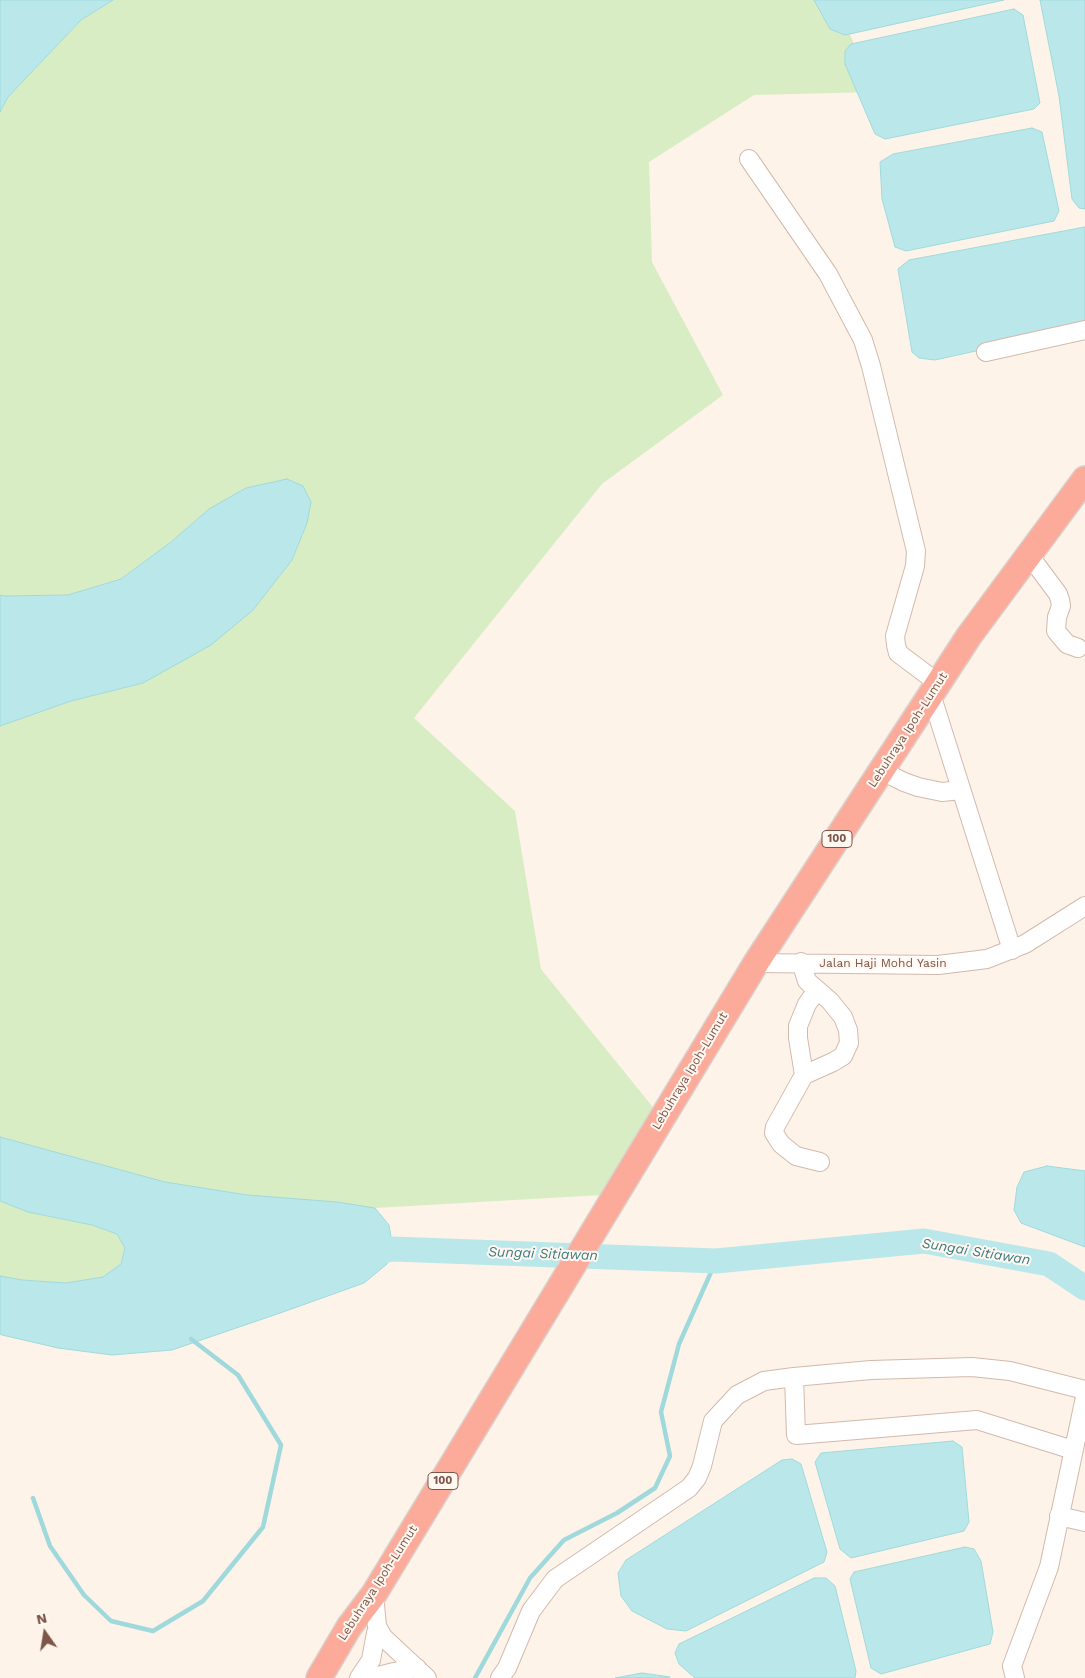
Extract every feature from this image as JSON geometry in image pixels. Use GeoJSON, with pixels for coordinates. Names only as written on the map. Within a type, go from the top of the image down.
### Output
{"type":"FeatureCollection","features":[{"type":"Feature","properties":{"kind":"highway","name":"Lebuhraya Ipoh-Lumut"},"geometry":{"type":"LineString","coordinates":[[333,1678],[368,1631],[374,1594],[756,963],[969,636],[1085,479]]}},
{"type":"Feature","properties":{"kind":"highway","name":"Lebuhraya Ipoh-Lumut"},"geometry":{"type":"LineString","coordinates":[[319,1678],[368,1631]]}},
{"type":"Feature","properties":{"kind":"street"},"geometry":{"type":"LineString","coordinates":[[749,159],[828,274],[863,340],[916,551],[915,566],[895,636],[896,645],[898,653],[934,688],[961,790],[1012,950]]}},
{"type":"Feature","properties":{"kind":"street"},"geometry":{"type":"LineString","coordinates":[[986,352],[1085,330]]}},
{"type":"Feature","properties":{"kind":"street"},"geometry":{"type":"LineString","coordinates":[[1029,555],[1058,594],[1061,606],[1057,616],[1056,631],[1066,644],[1078,648]]}},
{"type":"Feature","properties":{"kind":"street"},"geometry":{"type":"LineString","coordinates":[[882,771],[918,787],[942,792],[961,790]]}},
{"type":"Feature","properties":{"kind":"street","name":"Jalan Haji Mohd Yasin"},"geometry":{"type":"LineString","coordinates":[[756,963],[938,965],[987,959],[1025,944],[1085,906]]}},
{"type":"Feature","properties":{"kind":"street"},"geometry":{"type":"LineString","coordinates":[[801,962],[807,981],[843,1017],[848,1030],[849,1043],[843,1056],[804,1075],[774,1133],[781,1144],[796,1156],[820,1162]]}},
{"type":"Feature","properties":{"kind":"street"},"geometry":{"type":"LineString","coordinates":[[804,1075],[798,1026],[807,1004],[817,990]]}},
{"type":"Feature","properties":{"kind":"street"},"geometry":{"type":"LineString","coordinates":[[500,1678],[507,1668],[531,1611],[555,1579],[689,1488],[702,1466],[714,1421],[736,1395],[764,1381],[794,1377],[922,1368],[972,1367],[1010,1371],[1083,1392],[1049,1567],[1012,1666],[1015,1678]]}},
{"type":"Feature","properties":{"kind":"street"},"geometry":{"type":"LineString","coordinates":[[794,1377],[796,1436],[977,1420],[1073,1450]]}},
{"type":"Feature","properties":{"kind":"street"},"geometry":{"type":"LineString","coordinates":[[1059,1516],[1085,1522]]}},
{"type":"Feature","properties":{"kind":"street"},"geometry":{"type":"LineString","coordinates":[[368,1631],[377,1626],[374,1594]]}},
{"type":"Feature","properties":{"kind":"street"},"geometry":{"type":"LineString","coordinates":[[368,1631],[422,1673]]}},
{"type":"Feature","properties":{"kind":"street"},"geometry":{"type":"LineString","coordinates":[[359,1678],[371,1660],[368,1631]]}},
{"type":"Feature","properties":{"kind":"street"},"geometry":{"type":"LineString","coordinates":[[375,1678],[394,1672],[422,1673]]}},
{"type":"Feature","properties":{"kind":"green space"},"geometry":{"type":"Polygon","coordinates":[[[113,0],[835,0],[875,92],[754,95],[649,162],[652,262],[723,395],[602,484],[414,718],[515,811],[541,969],[656,1111],[602,1195],[375,1208],[247,1195],[165,1182],[0,1137],[0,726],[71,701],[143,683],[253,610],[292,560],[307,523],[209,509],[171,542],[121,579],[68,595],[0,595],[0,112],[8,97],[81,20],[113,0]]]}},
{"type":"Feature","properties":{"kind":"green space"},"geometry":{"type":"Polygon","coordinates":[[[0,1201],[28,1212],[92,1225],[117,1234],[125,1248],[121,1264],[103,1277],[66,1283],[22,1280],[0,1276],[0,1201]]]}},
{"type":"Feature","properties":{"kind":"water"},"geometry":{"type":"Polygon","coordinates":[[[0,0],[113,0],[81,20],[8,97],[0,112],[0,0]]]}},
{"type":"Feature","properties":{"kind":"water"},"geometry":{"type":"Polygon","coordinates":[[[814,0],[1004,0],[845,35],[830,29],[814,0]]]}},
{"type":"Feature","properties":{"kind":"water"},"geometry":{"type":"Polygon","coordinates":[[[1040,0],[1085,0],[1085,209],[1079,208],[1072,199],[1059,96],[1040,0]]]}},
{"type":"Feature","properties":{"kind":"water"},"geometry":{"type":"Polygon","coordinates":[[[1014,9],[1023,15],[1040,103],[1034,109],[885,139],[875,134],[845,64],[845,51],[851,44],[1014,9]]]}},
{"type":"Feature","properties":{"kind":"water"},"geometry":{"type":"Polygon","coordinates":[[[1032,128],[1042,132],[1059,211],[1054,221],[906,251],[895,247],[882,199],[880,162],[893,154],[1032,128]]]}},
{"type":"Feature","properties":{"kind":"water"},"geometry":{"type":"Polygon","coordinates":[[[1085,227],[1085,327],[935,360],[919,358],[912,352],[898,269],[909,260],[1085,227]]]}},
{"type":"Feature","properties":{"kind":"water"},"geometry":{"type":"Polygon","coordinates":[[[287,479],[303,486],[311,502],[307,523],[292,560],[253,610],[211,645],[143,683],[71,701],[0,726],[0,595],[68,595],[121,579],[171,542],[209,509],[246,488],[287,479]]]}},
{"type":"Feature","properties":{"kind":"water"},"geometry":{"type":"Polygon","coordinates":[[[0,1137],[165,1182],[247,1195],[337,1202],[375,1208],[389,1225],[393,1249],[387,1264],[364,1283],[172,1350],[112,1355],[58,1348],[2,1335],[0,1334],[0,1276],[22,1280],[66,1283],[103,1277],[121,1264],[125,1248],[117,1234],[92,1225],[28,1212],[0,1201],[0,1137]]]}},
{"type":"Feature","properties":{"kind":"water"},"geometry":{"type":"Polygon","coordinates":[[[1047,1166],[1085,1171],[1085,1247],[1021,1223],[1014,1210],[1017,1187],[1024,1172],[1047,1166]]]}},
{"type":"Feature","properties":{"kind":"water"},"geometry":{"type":"Polygon","coordinates":[[[953,1441],[962,1447],[969,1522],[964,1531],[851,1558],[840,1549],[815,1462],[821,1453],[953,1441]]]}},
{"type":"Feature","properties":{"kind":"water"},"geometry":{"type":"Polygon","coordinates":[[[792,1459],[801,1464],[827,1552],[824,1562],[686,1631],[667,1629],[632,1611],[621,1596],[618,1573],[626,1560],[782,1460],[792,1459]]]}},
{"type":"Feature","properties":{"kind":"water"},"geometry":{"type":"Polygon","coordinates":[[[965,1547],[974,1549],[981,1561],[993,1632],[990,1644],[881,1674],[871,1668],[850,1579],[854,1572],[965,1547]]]}},
{"type":"Feature","properties":{"kind":"water"},"geometry":{"type":"Polygon","coordinates":[[[814,1578],[826,1578],[835,1586],[856,1671],[855,1678],[695,1678],[679,1664],[675,1653],[679,1644],[814,1578]]]}},
{"type":"Feature","properties":{"kind":"water"},"geometry":{"type":"Polygon","coordinates":[[[642,1673],[670,1677],[670,1678],[615,1678],[642,1673]]]}},
{"type":"Feature","properties":{"kind":"waterway","name":"Sungai Sitiawan"},"geometry":{"type":"LineString","coordinates":[[361,1255],[393,1249],[716,1261],[924,1241],[1049,1264],[1085,1288]]}},
{"type":"Feature","properties":{"kind":"waterway"},"geometry":{"type":"LineString","coordinates":[[475,1678],[530,1578],[564,1540],[617,1513],[655,1488],[670,1456],[661,1412],[679,1344],[716,1261]]}},
{"type":"Feature","properties":{"kind":"waterway"},"geometry":{"type":"LineString","coordinates":[[33,1498],[50,1546],[84,1595],[111,1621],[153,1631],[203,1601],[263,1527],[281,1445],[238,1375],[191,1339]]}}]}
